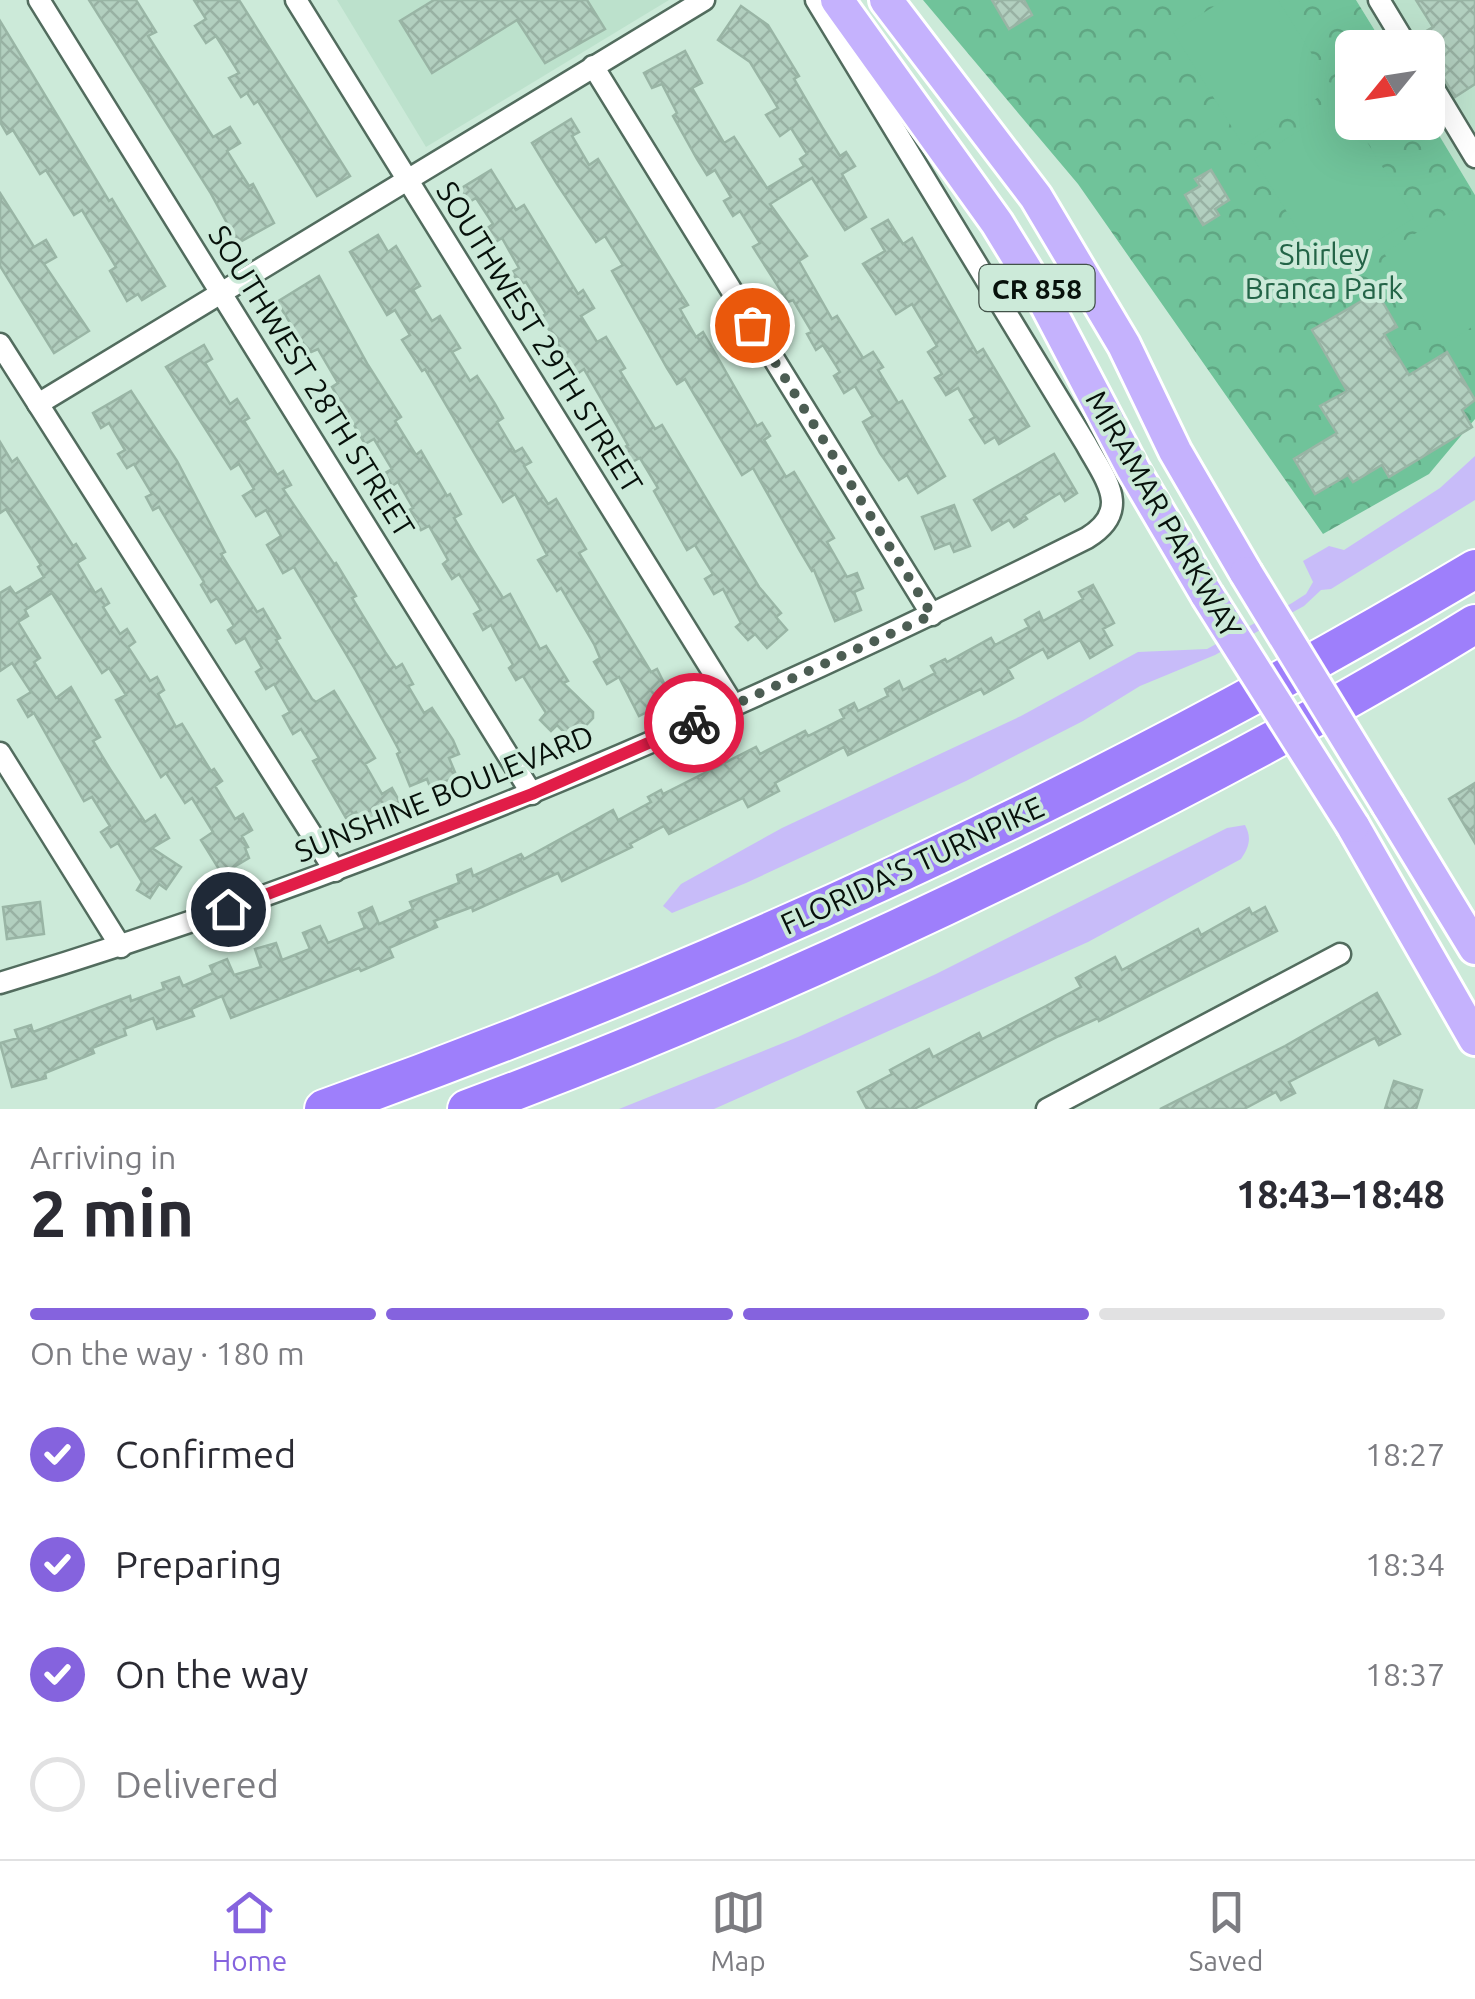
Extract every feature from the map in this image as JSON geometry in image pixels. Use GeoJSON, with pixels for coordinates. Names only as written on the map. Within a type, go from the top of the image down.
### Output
{"type":"FeatureCollection","features":[{"type":"Feature","properties":{"kind":"highway","name":"FLORIDA'S TURNPIKE"},"geometry":{"type":"LineString","coordinates":[[324,1109],[639,988],[916,866],[1183,733],[1475,569]]}},
{"type":"Feature","properties":{"kind":"highway","name":"FLORIDA'S TURNPIKE"},"geometry":{"type":"LineString","coordinates":[[467,1109],[774,984],[1008,876],[1272,742],[1475,624]]}},
{"type":"Feature","properties":{"kind":"main road","name":"MIRAMAR PARKWAY"},"geometry":{"type":"LineString","coordinates":[[837,0],[1006,238],[1043,298],[1133,469],[1207,595],[1353,826],[1475,1039]]}},
{"type":"Feature","properties":{"kind":"main road","name":"MIRAMAR PARKWAY"},"geometry":{"type":"LineString","coordinates":[[886,0],[1055,228],[1124,345],[1176,450],[1246,574],[1475,948]]}},
{"type":"Feature","properties":{"kind":"street","name":"SOUTHWEST 28TH STREET"},"geometry":{"type":"LineString","coordinates":[[40,0],[532,794]]}},
{"type":"Feature","properties":{"kind":"street","name":"SOUTHWEST 29TH STREET"},"geometry":{"type":"LineString","coordinates":[[296,0],[734,706]]}},
{"type":"Feature","properties":{"kind":"street"},"geometry":{"type":"LineString","coordinates":[[38,404],[704,0]]}},
{"type":"Feature","properties":{"kind":"street","name":"SUNSHINE BOULEVARD"},"geometry":{"type":"LineString","coordinates":[[0,983],[121,947],[335,871],[532,794],[932,615],[1097,532],[1110,514],[1112,494],[1086,444],[816,0]]}},
{"type":"Feature","properties":{"kind":"street"},"geometry":{"type":"LineString","coordinates":[[1379,0],[1397,30]]}},
{"type":"Feature","properties":{"kind":"street"},"geometry":{"type":"LineString","coordinates":[[593,66],[932,615]]}},
{"type":"Feature","properties":{"kind":"street"},"geometry":{"type":"LineString","coordinates":[[1445,108],[1475,157]]}},
{"type":"Feature","properties":{"kind":"street"},"geometry":{"type":"LineString","coordinates":[[0,344],[335,871]]}},
{"type":"Feature","properties":{"kind":"street"},"geometry":{"type":"LineString","coordinates":[[0,752],[121,947]]}},
{"type":"Feature","properties":{"kind":"street"},"geometry":{"type":"LineString","coordinates":[[1047,1109],[1340,954]]}},
{"type":"Feature","properties":{"kind":"shaded area"},"geometry":{"type":"Polygon","coordinates":[[[337,0],[669,0],[426,147],[337,0]]]}},
{"type":"Feature","properties":{"kind":"shaded area"},"geometry":{"type":"Polygon","coordinates":[[[1356,0],[1475,0],[1475,195],[1442,140],[1445,140],[1445,30],[1375,30],[1356,0]]]}},
{"type":"Feature","properties":{"kind":"shaded area"},"geometry":{"type":"Polygon","coordinates":[[[1475,456],[1475,500],[1331,589],[1321,590],[1304,606],[1215,655],[1140,686],[1083,721],[966,781],[746,883],[672,913],[663,906],[681,884],[782,828],[1021,716],[1138,652],[1207,649],[1292,603],[1306,594],[1313,582],[1303,561],[1329,546],[1344,550],[1440,488],[1475,456]]]}},
{"type":"Feature","properties":{"kind":"shaded area"},"geometry":{"type":"Polygon","coordinates":[[[1245,825],[1249,842],[1241,859],[1088,942],[714,1109],[619,1109],[798,1037],[936,974],[1227,828],[1245,825]]]}},
{"type":"Feature","properties":{"kind":"green space","name":"Shirley Branca Park"},"geometry":{"type":"Polygon","coordinates":[[[923,0],[1356,0],[1375,30],[1335,30],[1335,140],[1442,140],[1475,195],[1475,419],[1429,474],[1323,534],[1078,184],[923,0]]]}},
{"type":"Feature","properties":{"kind":"green space"},"geometry":{"type":"Polygon","coordinates":[[[1224,0],[1278,0],[1333,88],[1243,145],[1173,32],[1224,0]]]}},
{"type":"Feature","properties":{"kind":"green space"},"geometry":{"type":"Polygon","coordinates":[[[1335,108],[1335,140],[1366,140],[1414,218],[1325,273],[1254,159],[1335,108]]]}},
{"type":"Feature","properties":{"kind":"green space"},"geometry":{"type":"Polygon","coordinates":[[[1455,209],[1475,241],[1475,325],[1442,346],[1384,253],[1455,209]]]}},
{"type":"Feature","properties":{"kind":"building"},"geometry":{"type":"Polygon","coordinates":[[[89,0],[136,0],[156,32],[148,36],[213,137],[230,127],[240,143],[227,151],[249,186],[253,184],[274,223],[238,243],[89,0]]]}},
{"type":"Feature","properties":{"kind":"building"},"geometry":{"type":"Polygon","coordinates":[[[194,0],[239,0],[350,176],[317,196],[258,101],[254,104],[247,93],[241,97],[229,78],[239,73],[216,36],[206,43],[195,26],[206,19],[194,0]]]}},
{"type":"Feature","properties":{"kind":"building"},"geometry":{"type":"Polygon","coordinates":[[[434,0],[587,0],[605,29],[545,63],[517,20],[432,73],[400,21],[434,0]]]}},
{"type":"Feature","properties":{"kind":"building"},"geometry":{"type":"Polygon","coordinates":[[[992,0],[1024,0],[1032,15],[1009,29],[992,0]]]}},
{"type":"Feature","properties":{"kind":"building"},"geometry":{"type":"Polygon","coordinates":[[[1416,0],[1475,0],[1475,84],[1455,97],[1445,81],[1445,30],[1428,30],[1433,27],[1416,0]]]}},
{"type":"Feature","properties":{"kind":"building"},"geometry":{"type":"Polygon","coordinates":[[[741,6],[768,25],[799,76],[794,79],[822,127],[840,156],[846,152],[855,166],[842,174],[866,217],[845,230],[812,178],[770,204],[807,256],[799,261],[832,319],[837,316],[863,358],[873,352],[883,367],[878,370],[898,403],[902,401],[945,476],[918,493],[907,475],[899,480],[880,453],[863,422],[873,416],[855,386],[844,393],[834,376],[840,372],[823,345],[816,350],[807,334],[812,332],[793,300],[788,302],[753,247],[760,243],[740,211],[733,216],[724,201],[731,197],[715,170],[707,175],[697,159],[673,116],[677,113],[662,84],[652,88],[644,73],[685,51],[702,83],[692,88],[724,143],[734,137],[767,188],[804,166],[800,159],[807,154],[791,128],[780,136],[766,115],[778,108],[750,62],[718,40],[741,6]]]}},
{"type":"Feature","properties":{"kind":"building"},"geometry":{"type":"Polygon","coordinates":[[[0,21],[165,286],[142,300],[138,294],[127,301],[110,271],[116,267],[82,210],[74,215],[46,170],[40,174],[13,130],[7,134],[0,122],[0,21]]]}},
{"type":"Feature","properties":{"kind":"building"},"geometry":{"type":"Polygon","coordinates":[[[571,119],[579,132],[572,136],[589,165],[598,159],[688,305],[680,309],[696,337],[703,332],[757,426],[762,423],[770,436],[764,440],[786,477],[794,472],[834,538],[827,542],[847,577],[857,573],[863,588],[854,592],[861,610],[835,621],[814,570],[753,468],[742,475],[685,379],[677,384],[612,271],[623,265],[605,236],[596,242],[532,143],[571,119]]]}},
{"type":"Feature","properties":{"kind":"building"},"geometry":{"type":"Polygon","coordinates":[[[491,170],[516,210],[524,205],[578,294],[583,290],[594,308],[581,316],[597,342],[606,337],[625,368],[620,371],[655,429],[662,425],[759,587],[781,613],[776,617],[787,630],[767,648],[755,634],[748,640],[736,627],[741,623],[723,589],[714,594],[705,579],[713,574],[695,545],[687,550],[654,491],[658,488],[640,458],[632,462],[623,448],[628,445],[584,369],[577,374],[541,317],[546,314],[526,282],[520,285],[512,272],[519,268],[502,238],[494,243],[486,229],[493,224],[476,198],[469,202],[460,189],[491,170]]]}},
{"type":"Feature","properties":{"kind":"building"},"geometry":{"type":"Polygon","coordinates":[[[1211,170],[1229,200],[1215,209],[1219,215],[1203,225],[1185,195],[1200,186],[1195,179],[1211,170]]]}},
{"type":"Feature","properties":{"kind":"building"},"geometry":{"type":"Polygon","coordinates":[[[0,193],[34,247],[46,240],[56,257],[44,264],[89,331],[54,353],[0,266],[0,193]]]}},
{"type":"Feature","properties":{"kind":"building"},"geometry":{"type":"Polygon","coordinates":[[[888,220],[903,244],[912,238],[977,353],[983,349],[1029,426],[999,444],[995,437],[985,443],[970,420],[975,417],[958,388],[946,395],[935,378],[942,374],[928,352],[937,346],[912,304],[896,314],[863,264],[885,251],[872,229],[888,220]]]}},
{"type":"Feature","properties":{"kind":"building"},"geometry":{"type":"Polygon","coordinates":[[[378,235],[388,252],[396,246],[420,286],[413,290],[432,321],[440,316],[460,348],[452,352],[470,381],[477,376],[495,404],[503,418],[497,422],[515,452],[522,448],[531,462],[524,466],[548,504],[556,499],[586,549],[579,553],[651,672],[657,669],[672,699],[639,716],[619,677],[607,684],[594,662],[600,658],[594,644],[561,588],[557,591],[538,560],[547,555],[515,494],[503,502],[425,369],[422,371],[402,340],[410,335],[395,310],[387,315],[350,252],[378,235]]]}},
{"type":"Feature","properties":{"kind":"building"},"geometry":{"type":"Polygon","coordinates":[[[319,276],[401,417],[395,421],[416,455],[421,451],[447,496],[450,494],[461,514],[454,518],[503,598],[510,594],[540,649],[546,646],[568,681],[563,683],[593,712],[593,718],[572,740],[557,725],[551,731],[540,720],[546,713],[523,676],[516,680],[509,668],[513,665],[491,625],[483,630],[474,614],[481,610],[459,574],[452,579],[443,564],[448,560],[429,526],[421,530],[398,482],[392,486],[385,473],[392,469],[374,439],[365,444],[332,387],[338,383],[318,349],[309,353],[277,302],[319,276]]]}},
{"type":"Feature","properties":{"kind":"building"},"geometry":{"type":"Polygon","coordinates":[[[1377,292],[1397,327],[1384,334],[1409,375],[1447,352],[1475,400],[1462,410],[1472,427],[1389,477],[1382,465],[1353,482],[1348,475],[1315,494],[1294,459],[1337,433],[1320,406],[1347,391],[1312,330],[1377,292]]]}},
{"type":"Feature","properties":{"kind":"building"},"geometry":{"type":"Polygon","coordinates":[[[204,345],[212,359],[205,363],[230,404],[237,399],[249,418],[244,421],[277,475],[283,471],[291,485],[283,489],[336,563],[385,652],[396,668],[402,664],[413,684],[408,686],[424,713],[432,708],[453,740],[459,754],[449,758],[457,777],[430,787],[427,779],[410,786],[397,754],[400,752],[355,669],[294,567],[283,573],[267,545],[281,536],[266,510],[256,516],[243,496],[254,489],[239,464],[231,469],[166,367],[204,345]]]}},
{"type":"Feature","properties":{"kind":"building"},"geometry":{"type":"Polygon","coordinates":[[[131,391],[177,461],[225,552],[221,554],[257,612],[263,609],[280,638],[276,640],[312,699],[316,702],[334,691],[375,758],[365,764],[382,794],[392,788],[403,808],[365,828],[356,812],[346,818],[313,761],[319,758],[301,729],[293,734],[283,716],[290,712],[274,684],[266,689],[256,672],[262,668],[245,638],[236,643],[228,630],[234,626],[217,598],[211,602],[201,585],[204,582],[159,507],[153,510],[146,497],[152,494],[134,464],[127,468],[118,454],[125,450],[109,423],[101,428],[93,413],[131,391]]]}},
{"type":"Feature","properties":{"kind":"building"},"geometry":{"type":"Polygon","coordinates":[[[0,442],[12,462],[17,458],[73,546],[76,544],[85,558],[77,563],[95,593],[101,589],[109,603],[103,607],[120,634],[127,629],[135,642],[128,647],[150,681],[157,677],[164,690],[158,694],[176,727],[182,724],[211,771],[214,769],[222,781],[215,786],[235,819],[243,814],[252,830],[242,836],[249,858],[222,874],[201,840],[213,832],[192,798],[185,803],[166,773],[161,777],[116,700],[126,695],[109,668],[102,673],[52,593],[25,610],[28,616],[18,622],[40,658],[34,662],[56,698],[71,687],[100,737],[93,741],[110,769],[145,822],[155,815],[169,838],[152,848],[181,867],[166,889],[159,884],[150,898],[137,890],[142,882],[118,843],[111,847],[101,832],[110,826],[92,797],[84,801],[34,713],[28,717],[18,700],[31,692],[12,663],[0,671],[0,593],[10,587],[15,594],[44,577],[38,567],[41,565],[6,509],[0,513],[0,442]]]}},
{"type":"Feature","properties":{"kind":"building"},"geometry":{"type":"Polygon","coordinates":[[[1054,454],[1077,493],[1065,501],[1060,493],[1024,515],[1027,519],[1014,527],[1009,520],[992,530],[974,500],[1054,454]]]}},
{"type":"Feature","properties":{"kind":"building"},"geometry":{"type":"Polygon","coordinates":[[[954,505],[970,546],[954,552],[950,543],[935,549],[922,517],[954,505]]]}},
{"type":"Feature","properties":{"kind":"building"},"geometry":{"type":"Polygon","coordinates":[[[1093,585],[1114,623],[1103,629],[1112,645],[1090,658],[1080,640],[1048,658],[1043,649],[1008,669],[1013,678],[984,694],[981,689],[848,755],[844,747],[775,783],[779,791],[748,807],[743,798],[669,834],[664,826],[630,844],[632,847],[562,881],[558,873],[473,911],[472,907],[434,921],[437,927],[389,948],[393,957],[361,971],[359,968],[231,1018],[222,996],[191,1009],[194,1016],[157,1029],[153,1018],[124,1029],[126,1035],[92,1048],[94,1053],[45,1073],[46,1078],[12,1087],[0,1043],[18,1038],[15,1030],[31,1025],[33,1032],[130,996],[131,1001],[164,989],[162,983],[179,977],[183,986],[213,973],[210,966],[227,959],[234,975],[261,967],[255,949],[276,943],[282,960],[310,949],[303,933],[320,926],[328,943],[365,928],[359,913],[372,907],[379,924],[413,909],[410,902],[459,883],[457,875],[471,869],[473,876],[521,854],[524,859],[613,810],[618,820],[651,802],[648,797],[661,790],[663,794],[756,747],[760,754],[805,731],[808,736],[844,718],[840,710],[854,703],[858,711],[888,696],[885,689],[899,681],[903,690],[935,673],[931,666],[945,659],[947,662],[991,638],[995,645],[1029,627],[1025,620],[1039,612],[1043,621],[1083,599],[1079,592],[1093,585]]]}},
{"type":"Feature","properties":{"kind":"building"},"geometry":{"type":"Polygon","coordinates":[[[1475,783],[1475,843],[1449,799],[1475,783]]]}},
{"type":"Feature","properties":{"kind":"building"},"geometry":{"type":"Polygon","coordinates":[[[40,902],[44,934],[7,939],[3,907],[40,902]]]}},
{"type":"Feature","properties":{"kind":"building"},"geometry":{"type":"Polygon","coordinates":[[[1265,907],[1277,931],[914,1109],[867,1109],[858,1092],[929,1049],[933,1057],[979,1033],[982,1039],[1044,1007],[1081,987],[1076,978],[1115,957],[1122,970],[1198,929],[1201,935],[1249,908],[1252,914],[1265,907]]]}},
{"type":"Feature","properties":{"kind":"building"},"geometry":{"type":"Polygon","coordinates":[[[1377,993],[1400,1034],[1379,1045],[1375,1038],[1289,1082],[1295,1093],[1281,1100],[1276,1092],[1244,1109],[1160,1109],[1285,1046],[1377,993]]]}},
{"type":"Feature","properties":{"kind":"building"},"geometry":{"type":"Polygon","coordinates":[[[1394,1081],[1422,1090],[1416,1109],[1385,1109],[1394,1081]]]}},
{"type":"Feature","properties":{"kind":"way so far"},"geometry":{"type":"LineString","coordinates":[[694,723],[932,615],[752,325]]}},
{"type":"Feature","properties":{"kind":"route"},"geometry":{"type":"LineString","coordinates":[[228,909],[532,794],[694,723]]}}]}
